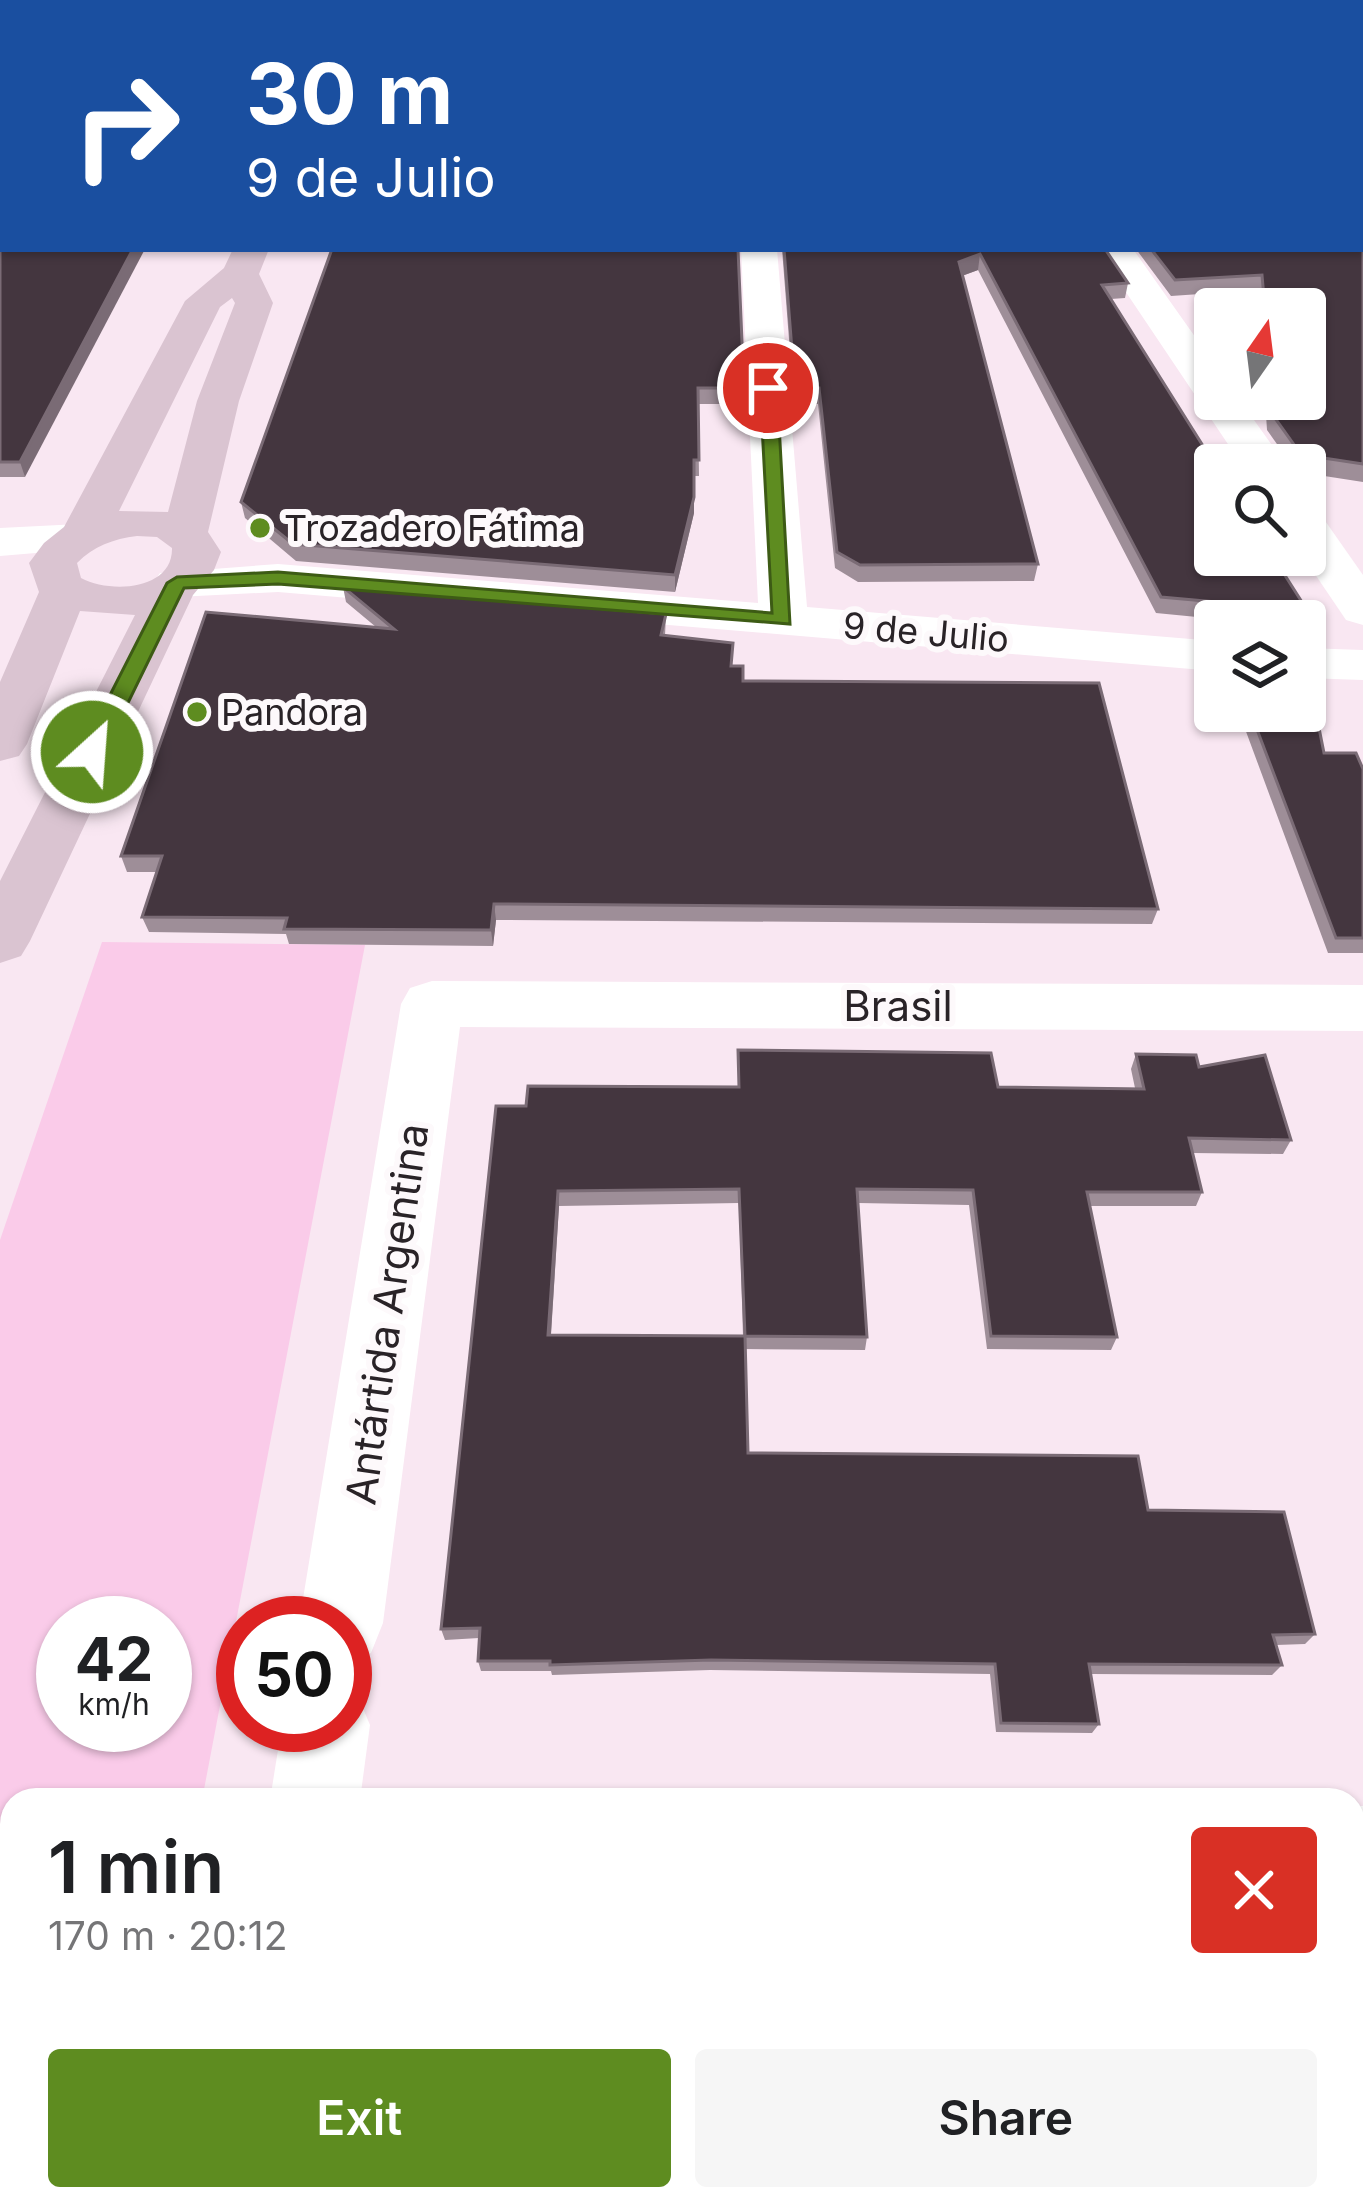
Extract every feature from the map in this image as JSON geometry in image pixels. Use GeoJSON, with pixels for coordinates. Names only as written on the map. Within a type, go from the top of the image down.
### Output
{"type":"FeatureCollection","features":[{"type":"Feature","properties":{"kind":"main road"},"geometry":{"type":"LineString","coordinates":[[0,744],[70,561],[204,301],[246,261]]}},
{"type":"Feature","properties":{"kind":"main road"},"geometry":{"type":"LineString","coordinates":[[0,941],[183,564],[218,401],[254,304],[246,261]]}},
{"type":"Feature","properties":{"kind":"main road"},"geometry":{"type":"LineString","coordinates":[[70,561],[137,522],[159,523],[183,564]]}},
{"type":"Feature","properties":{"kind":"main road"},"geometry":{"type":"LineString","coordinates":[[70,561],[90,601],[112,602],[147,597],[183,564]]}},
{"type":"Feature","properties":{"kind":"street"},"geometry":{"type":"LineString","coordinates":[[759,252],[783,620]]}},
{"type":"Feature","properties":{"kind":"street"},"geometry":{"type":"LineString","coordinates":[[1117,252],[1194,364]]}},
{"type":"Feature","properties":{"kind":"street"},"geometry":{"type":"LineString","coordinates":[[0,542],[70,561]]}},
{"type":"Feature","properties":{"kind":"street"},"geometry":{"type":"LineString","coordinates":[[1326,556],[1363,610]]}},
{"type":"Feature","properties":{"kind":"street"},"geometry":{"type":"LineString","coordinates":[[0,571],[70,561]]}},
{"type":"Feature","properties":{"kind":"street","name":"9 de Julio"},"geometry":{"type":"LineString","coordinates":[[183,564],[278,578],[1194,654]]}},
{"type":"Feature","properties":{"kind":"street"},"geometry":{"type":"LineString","coordinates":[[1326,664],[1363,665]]}},
{"type":"Feature","properties":{"kind":"street","name":"Brasil"},"geometry":{"type":"LineString","coordinates":[[432,1004],[1363,1008]]}},
{"type":"Feature","properties":{"kind":"street","name":"Antártida Argentina"},"geometry":{"type":"LineString","coordinates":[[345,1596],[432,1004]]}},
{"type":"Feature","properties":{"kind":"street"},"geometry":{"type":"LineString","coordinates":[[317,1788],[322,1752]]}},
{"type":"Feature","properties":{"kind":"shaded area"},"geometry":{"type":"Polygon","coordinates":[[[102,942],[365,945],[241,1596],[216,1596],[216,1727],[204,1788],[0,1788],[0,1240],[102,942]]]}},
{"type":"Feature","properties":{"kind":"building"},"geometry":{"type":"Polygon","coordinates":[[[0,252],[131,252],[20,462],[0,462],[0,252]]]}},
{"type":"Feature","properties":{"kind":"building"},"geometry":{"type":"Polygon","coordinates":[[[331,252],[738,252],[744,388],[698,388],[699,460],[694,460],[694,497],[675,575],[293,544],[241,502],[331,252]]]}},
{"type":"Feature","properties":{"kind":"building"},"geometry":{"type":"Polygon","coordinates":[[[784,252],[1107,252],[1128,283],[1102,285],[1202,444],[1194,444],[1194,576],[1285,576],[1301,600],[1161,597],[980,254],[959,262],[1038,564],[860,565],[837,552],[819,388],[795,388],[784,252]]]}},
{"type":"Feature","properties":{"kind":"building"},"geometry":{"type":"Polygon","coordinates":[[[1153,252],[1363,252],[1363,464],[1326,458],[1326,444],[1294,444],[1276,420],[1326,420],[1326,288],[1263,288],[1262,275],[1175,280],[1153,252]]]}},
{"type":"Feature","properties":{"kind":"building"},"geometry":{"type":"Polygon","coordinates":[[[343,587],[666,614],[661,635],[733,643],[731,666],[743,666],[743,681],[1099,683],[1158,909],[494,904],[491,930],[284,929],[287,918],[142,917],[162,856],[121,856],[206,612],[394,629],[343,587]]]}},
{"type":"Feature","properties":{"kind":"building"},"geometry":{"type":"Polygon","coordinates":[[[1258,732],[1320,732],[1324,753],[1356,753],[1363,769],[1363,938],[1336,938],[1258,732]]]}},
{"type":"Feature","properties":{"kind":"building"},"geometry":{"type":"Polygon","coordinates":[[[738,1050],[991,1053],[998,1087],[1144,1089],[1136,1054],[1196,1055],[1199,1067],[1265,1055],[1291,1140],[1189,1138],[1202,1192],[1087,1192],[1117,1337],[991,1336],[973,1190],[857,1189],[867,1337],[745,1336],[748,1453],[1138,1456],[1148,1510],[1284,1512],[1315,1634],[1273,1635],[1282,1665],[1089,1664],[1099,1724],[1001,1723],[995,1664],[478,1661],[480,1628],[441,1629],[496,1106],[526,1106],[528,1086],[739,1087],[738,1050]],[[739,1189],[558,1191],[548,1335],[745,1336],[739,1189]]]}},
{"type":"Feature","properties":{"kind":"place","name":"Trozadero Fátima"},"geometry":{"type":"Point","coordinates":[260,528]}},
{"type":"Feature","properties":{"kind":"place","name":"Pandora"},"geometry":{"type":"Point","coordinates":[197,712]}},
{"type":"Feature","properties":{"kind":"route"},"geometry":{"type":"LineString","coordinates":[[92,752],[177,583],[278,578],[783,620],[768,388]]}}]}
